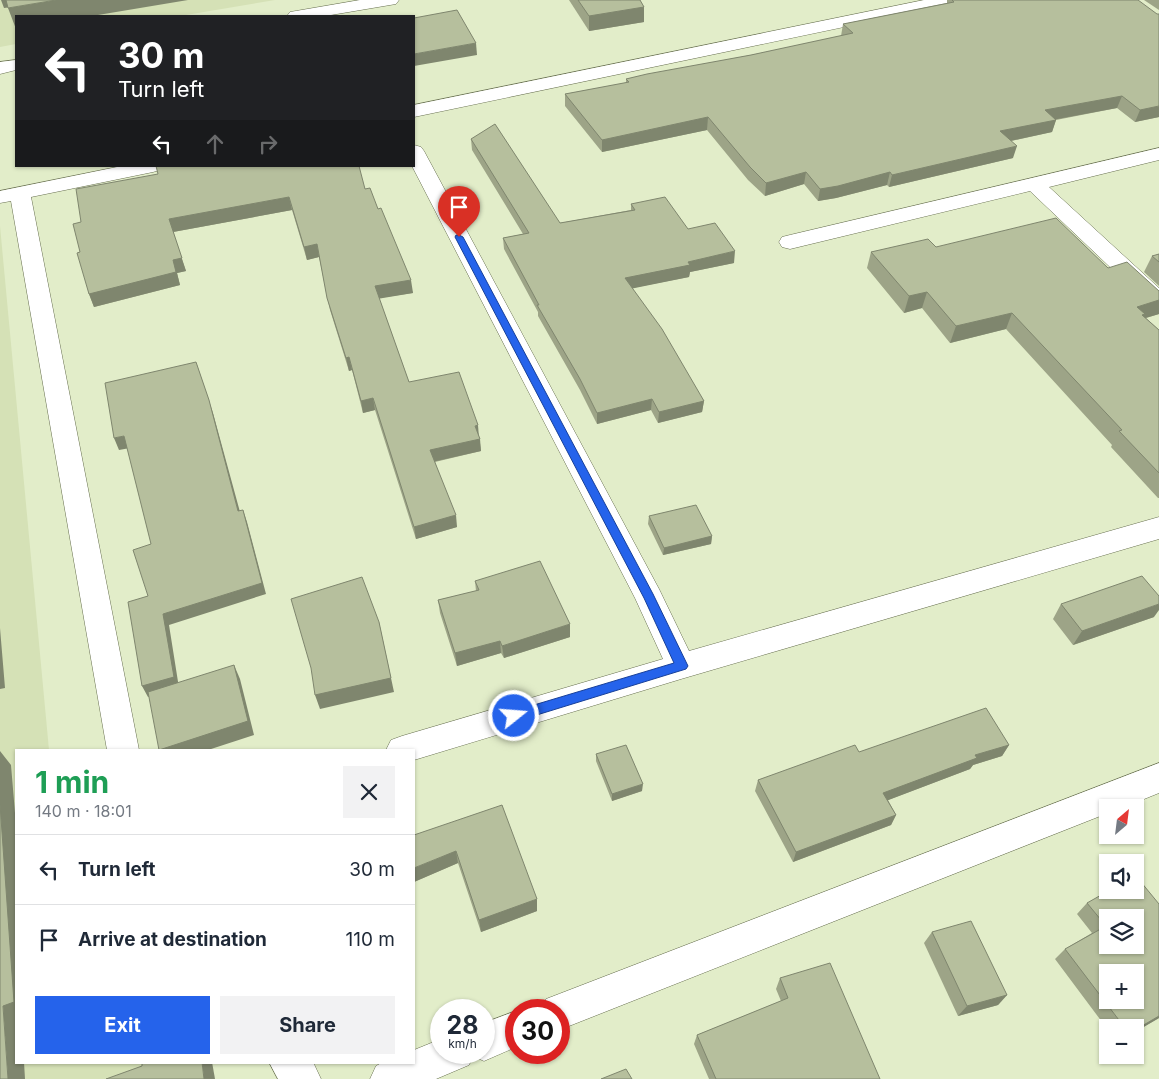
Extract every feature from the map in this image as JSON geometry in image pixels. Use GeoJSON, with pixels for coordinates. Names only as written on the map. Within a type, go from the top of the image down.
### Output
{"type":"FeatureCollection","features":[{"type":"Feature","properties":{"kind":"street"},"geometry":{"type":"LineString","coordinates":[[302,15],[390,0]]}},
{"type":"Feature","properties":{"kind":"street"},"geometry":{"type":"LineString","coordinates":[[415,111],[949,0]]}},
{"type":"Feature","properties":{"kind":"street"},"geometry":{"type":"LineString","coordinates":[[0,68],[15,65]]}},
{"type":"Feature","properties":{"kind":"street"},"geometry":{"type":"LineString","coordinates":[[415,154],[649,597],[681,666]]}},
{"type":"Feature","properties":{"kind":"street"},"geometry":{"type":"LineString","coordinates":[[790,242],[1159,154]]}},
{"type":"Feature","properties":{"kind":"street"},"geometry":{"type":"LineString","coordinates":[[123,749],[10,196],[148,167]]}},
{"type":"Feature","properties":{"kind":"street"},"geometry":{"type":"LineString","coordinates":[[1034,184],[1159,302]]}},
{"type":"Feature","properties":{"kind":"street"},"geometry":{"type":"LineString","coordinates":[[405,749],[681,666],[1159,528]]}},
{"type":"Feature","properties":{"kind":"street"},"geometry":{"type":"LineString","coordinates":[[570,1008],[1159,778]]}},
{"type":"Feature","properties":{"kind":"street"},"geometry":{"type":"LineString","coordinates":[[389,1079],[430,1062]]}},
{"type":"Feature","properties":{"kind":"street"},"geometry":{"type":"LineString","coordinates":[[290,1064],[302,1079]]}},
{"type":"Feature","properties":{"kind":"shaded area"},"geometry":{"type":"Polygon","coordinates":[[[0,0],[275,0],[186,15],[15,15],[15,44],[0,47],[0,0]]]}},
{"type":"Feature","properties":{"kind":"shaded area"},"geometry":{"type":"Polygon","coordinates":[[[0,226],[49,749],[15,749],[15,1064],[205,1064],[208,1079],[0,1079],[0,226]]]}},
{"type":"Feature","properties":{"kind":"building"},"geometry":{"type":"Polygon","coordinates":[[[6,0],[56,0],[8,8],[6,0]]]}},
{"type":"Feature","properties":{"kind":"building"},"geometry":{"type":"Polygon","coordinates":[[[578,0],[640,0],[644,7],[589,16],[578,0]]]}},
{"type":"Feature","properties":{"kind":"building"},"geometry":{"type":"Polygon","coordinates":[[[952,0],[1138,0],[1159,14],[1159,106],[1140,110],[1122,96],[1045,110],[1056,120],[1000,131],[1017,146],[892,175],[890,172],[820,189],[806,172],[766,183],[708,117],[602,140],[565,94],[629,82],[626,79],[647,74],[751,55],[853,33],[843,24],[954,2],[952,0]]]}},
{"type":"Feature","properties":{"kind":"building"},"geometry":{"type":"Polygon","coordinates":[[[457,10],[476,43],[415,54],[415,18],[457,10]]]}},
{"type":"Feature","properties":{"kind":"building"},"geometry":{"type":"Polygon","coordinates":[[[495,124],[560,223],[635,210],[631,204],[665,197],[688,229],[715,223],[735,251],[688,262],[690,265],[625,278],[662,329],[704,401],[659,412],[652,399],[597,413],[580,379],[537,305],[539,305],[503,238],[529,233],[471,139],[495,124]]]}},
{"type":"Feature","properties":{"kind":"building"},"geometry":{"type":"Polygon","coordinates":[[[156,167],[359,167],[365,189],[370,188],[378,209],[381,208],[411,280],[375,286],[409,382],[459,372],[478,425],[475,426],[480,439],[430,450],[456,515],[414,527],[373,398],[361,401],[349,357],[346,358],[327,298],[317,244],[304,247],[289,197],[169,219],[182,258],[173,260],[176,272],[89,294],[77,253],[80,252],[73,224],[81,222],[76,189],[158,174],[156,167]]]}},
{"type":"Feature","properties":{"kind":"building"},"geometry":{"type":"Polygon","coordinates":[[[1056,218],[1108,268],[1127,262],[1159,291],[1159,300],[1137,307],[1145,314],[1142,315],[1159,330],[1159,473],[1119,431],[1122,430],[1012,313],[956,326],[927,292],[909,296],[871,252],[928,239],[936,247],[1056,218]]]}},
{"type":"Feature","properties":{"kind":"building"},"geometry":{"type":"Polygon","coordinates":[[[1159,254],[1159,262],[1152,256],[1159,254]]]}},
{"type":"Feature","properties":{"kind":"building"},"geometry":{"type":"Polygon","coordinates":[[[196,362],[209,400],[238,511],[243,510],[262,583],[163,614],[174,677],[142,686],[128,602],[148,596],[133,550],[151,544],[124,436],[114,438],[105,383],[196,362]]]}},
{"type":"Feature","properties":{"kind":"building"},"geometry":{"type":"Polygon","coordinates":[[[696,505],[712,536],[664,548],[649,516],[696,505]]]}},
{"type":"Feature","properties":{"kind":"building"},"geometry":{"type":"Polygon","coordinates":[[[540,561],[570,624],[502,646],[500,641],[455,653],[438,600],[479,590],[475,581],[540,561]]]}},
{"type":"Feature","properties":{"kind":"building"},"geometry":{"type":"Polygon","coordinates":[[[1142,576],[1159,596],[1159,604],[1082,631],[1061,604],[1142,576]]]}},
{"type":"Feature","properties":{"kind":"building"},"geometry":{"type":"Polygon","coordinates":[[[362,577],[379,622],[391,678],[315,695],[311,668],[291,599],[362,577]]]}},
{"type":"Feature","properties":{"kind":"building"},"geometry":{"type":"Polygon","coordinates":[[[234,665],[248,721],[159,749],[148,692],[234,665]]]}},
{"type":"Feature","properties":{"kind":"building"},"geometry":{"type":"Polygon","coordinates":[[[986,708],[1009,745],[975,755],[977,758],[883,793],[896,815],[796,852],[758,780],[855,745],[859,752],[986,708]]]}},
{"type":"Feature","properties":{"kind":"building"},"geometry":{"type":"Polygon","coordinates":[[[626,745],[643,784],[612,794],[596,754],[626,745]]]}},
{"type":"Feature","properties":{"kind":"building"},"geometry":{"type":"Polygon","coordinates":[[[0,804],[14,1002],[3,1006],[8,1079],[0,1079],[0,804]]]}},
{"type":"Feature","properties":{"kind":"building"},"geometry":{"type":"Polygon","coordinates":[[[502,805],[537,899],[479,920],[456,851],[415,868],[415,835],[502,805]]]}},
{"type":"Feature","properties":{"kind":"building"},"geometry":{"type":"Polygon","coordinates":[[[1144,886],[1159,904],[1159,1016],[1144,1025],[1144,1019],[1118,1019],[1111,1009],[1144,1009],[1144,964],[1099,964],[1099,994],[1065,949],[1099,930],[1099,954],[1144,954],[1144,909],[1099,909],[1099,918],[1087,903],[1099,896],[1099,899],[1144,899],[1144,886]]]}},
{"type":"Feature","properties":{"kind":"building"},"geometry":{"type":"Polygon","coordinates":[[[971,921],[1007,995],[967,1006],[932,932],[971,921]]]}},
{"type":"Feature","properties":{"kind":"building"},"geometry":{"type":"Polygon","coordinates":[[[830,963],[880,1079],[716,1079],[697,1035],[788,998],[780,978],[830,963]]]}},
{"type":"Feature","properties":{"kind":"building"},"geometry":{"type":"Polygon","coordinates":[[[142,1064],[202,1064],[204,1079],[106,1079],[142,1066],[142,1064]]]}},
{"type":"Feature","properties":{"kind":"building"},"geometry":{"type":"Polygon","coordinates":[[[626,1069],[632,1079],[601,1079],[626,1069]]]}},
{"type":"Feature","properties":{"kind":"route"},"geometry":{"type":"LineString","coordinates":[[459,237],[649,597],[670,638],[681,666],[514,716]]}}]}
